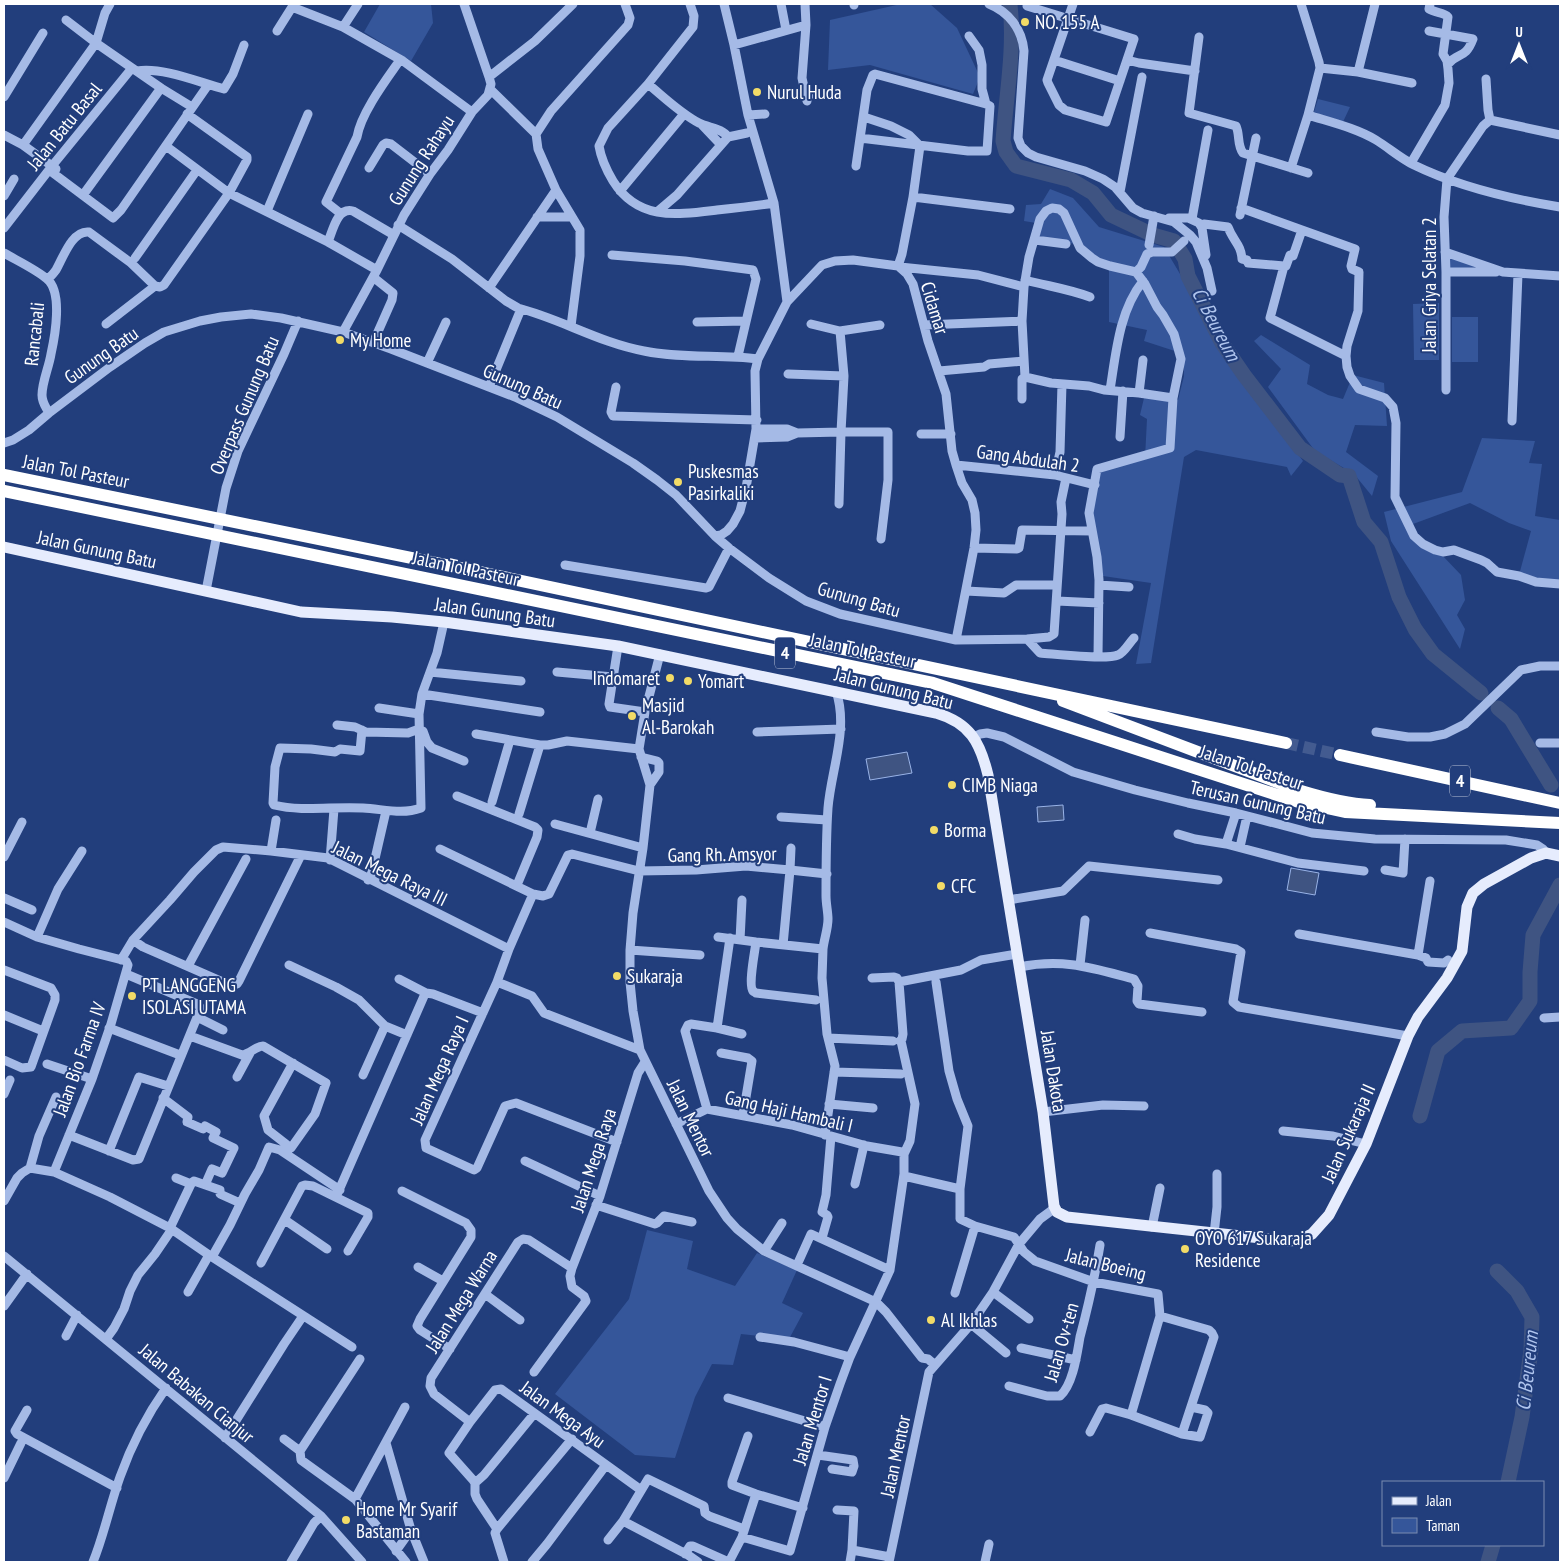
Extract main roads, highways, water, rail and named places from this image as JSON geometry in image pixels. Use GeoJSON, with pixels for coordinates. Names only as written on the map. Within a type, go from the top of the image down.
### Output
{"type":"FeatureCollection","features":[{"type":"Feature","properties":{"kind":"highway","name":"Jalan Tol Pasteur"},"geometry":{"type":"LineString","coordinates":[[4,475],[229,520],[1286,743]]}},
{"type":"Feature","properties":{"kind":"highway","name":"Jalan Tol Pasteur"},"geometry":{"type":"LineString","coordinates":[[4,491],[933,683],[1299,802],[1345,812],[1560,823]]}},
{"type":"Feature","properties":{"kind":"highway"},"geometry":{"type":"LineString","coordinates":[[1021,686],[1301,791],[1325,798],[1356,804],[1560,815]]}},
{"type":"Feature","properties":{"kind":"highway","name":"4"},"geometry":{"type":"LineString","coordinates":[[1340,755],[1560,803]]}},
{"type":"Feature","properties":{"kind":"main road","name":"Jalan Gunung Batu"},"geometry":{"type":"LineString","coordinates":[[4,547],[301,612],[444,622],[618,646],[660,654],[948,716],[966,728],[974,737]]}},
{"type":"Feature","properties":{"kind":"main road","name":"Jalan Dakota"},"geometry":{"type":"LineString","coordinates":[[974,737],[988,775],[1043,1112],[1052,1200],[1055,1208]]}},
{"type":"Feature","properties":{"kind":"main road","name":"Jalan Sukaraja II"},"geometry":{"type":"LineString","coordinates":[[1055,1208],[1061,1214],[1067,1216],[1214,1234],[1288,1241],[1300,1240],[1312,1234],[1329,1214],[1366,1144],[1408,1036],[1418,1017],[1447,978],[1452,961],[1462,951],[1467,907],[1473,893],[1484,884],[1531,858],[1543,854],[1560,856]]}},
{"type":"Feature","properties":{"kind":"waterway","name":"Ci Beureum"},"geometry":{"type":"LineString","coordinates":[[1010,4],[1011,56],[1003,141],[1006,152],[1016,166],[1071,180],[1093,193],[1111,215],[1153,235],[1174,241],[1185,259],[1188,276],[1222,343],[1244,375],[1300,448],[1340,475],[1349,476],[1364,522],[1381,542],[1399,597],[1415,629],[1433,654],[1481,693]]}},
{"type":"Feature","properties":{"kind":"waterway","name":"Ci Beureum"},"geometry":{"type":"LineString","coordinates":[[1498,708],[1511,719],[1551,785]]}},
{"type":"Feature","properties":{"kind":"waterway","name":"Ci Beureum"},"geometry":{"type":"LineString","coordinates":[[1420,1116],[1438,1051],[1462,1031],[1511,1028],[1530,1001],[1533,935],[1560,885]]}},
{"type":"Feature","properties":{"kind":"waterway","name":"Ci Beureum"},"geometry":{"type":"LineString","coordinates":[[1497,1271],[1517,1291],[1532,1317],[1531,1350],[1522,1417],[1508,1481]]}},
{"type":"Feature","properties":{"kind":"waterway","name":"Ci Beureum"},"geometry":{"type":"LineString","coordinates":[[1488,1562],[1493,1546]]}},
{"type":"Feature","properties":{"kind":"tunnel"},"geometry":{"type":"LineString","coordinates":[[1286,743],[1340,755]]}},
{"type":"Feature","properties":{"kind":"place","name":"NO. 155 A"},"geometry":{"type":"Point","coordinates":[1025,22]}},
{"type":"Feature","properties":{"kind":"place","name":"Nurul Huda"},"geometry":{"type":"Point","coordinates":[757,92]}},
{"type":"Feature","properties":{"kind":"place","name":"My Home"},"geometry":{"type":"Point","coordinates":[340,340]}},
{"type":"Feature","properties":{"kind":"place","name":"Puskesmas Pasirkaliki"},"geometry":{"type":"Point","coordinates":[678,482]}},
{"type":"Feature","properties":{"kind":"place","name":"Indomaret"},"geometry":{"type":"Point","coordinates":[670,678]}},
{"type":"Feature","properties":{"kind":"place","name":"Yomart"},"geometry":{"type":"Point","coordinates":[688,681]}},
{"type":"Feature","properties":{"kind":"place","name":"Masjid Al-Barokah"},"geometry":{"type":"Point","coordinates":[632,716]}},
{"type":"Feature","properties":{"kind":"place","name":"CIMB Niaga"},"geometry":{"type":"Point","coordinates":[952,785]}},
{"type":"Feature","properties":{"kind":"place","name":"Borma"},"geometry":{"type":"Point","coordinates":[934,830]}},
{"type":"Feature","properties":{"kind":"place","name":"CFC"},"geometry":{"type":"Point","coordinates":[941,886]}},
{"type":"Feature","properties":{"kind":"place","name":"Sukaraja"},"geometry":{"type":"Point","coordinates":[617,976]}},
{"type":"Feature","properties":{"kind":"place","name":"PT LANGGENG ISOLASI UTAMA"},"geometry":{"type":"Point","coordinates":[132,996]}},
{"type":"Feature","properties":{"kind":"place","name":"OYO 617 Sukaraja Residence"},"geometry":{"type":"Point","coordinates":[1185,1249]}},
{"type":"Feature","properties":{"kind":"place","name":"Al Ikhlas"},"geometry":{"type":"Point","coordinates":[931,1320]}},
{"type":"Feature","properties":{"kind":"place","name":"Home Mr Syarif Bastaman"},"geometry":{"type":"Point","coordinates":[346,1520]}}]}
